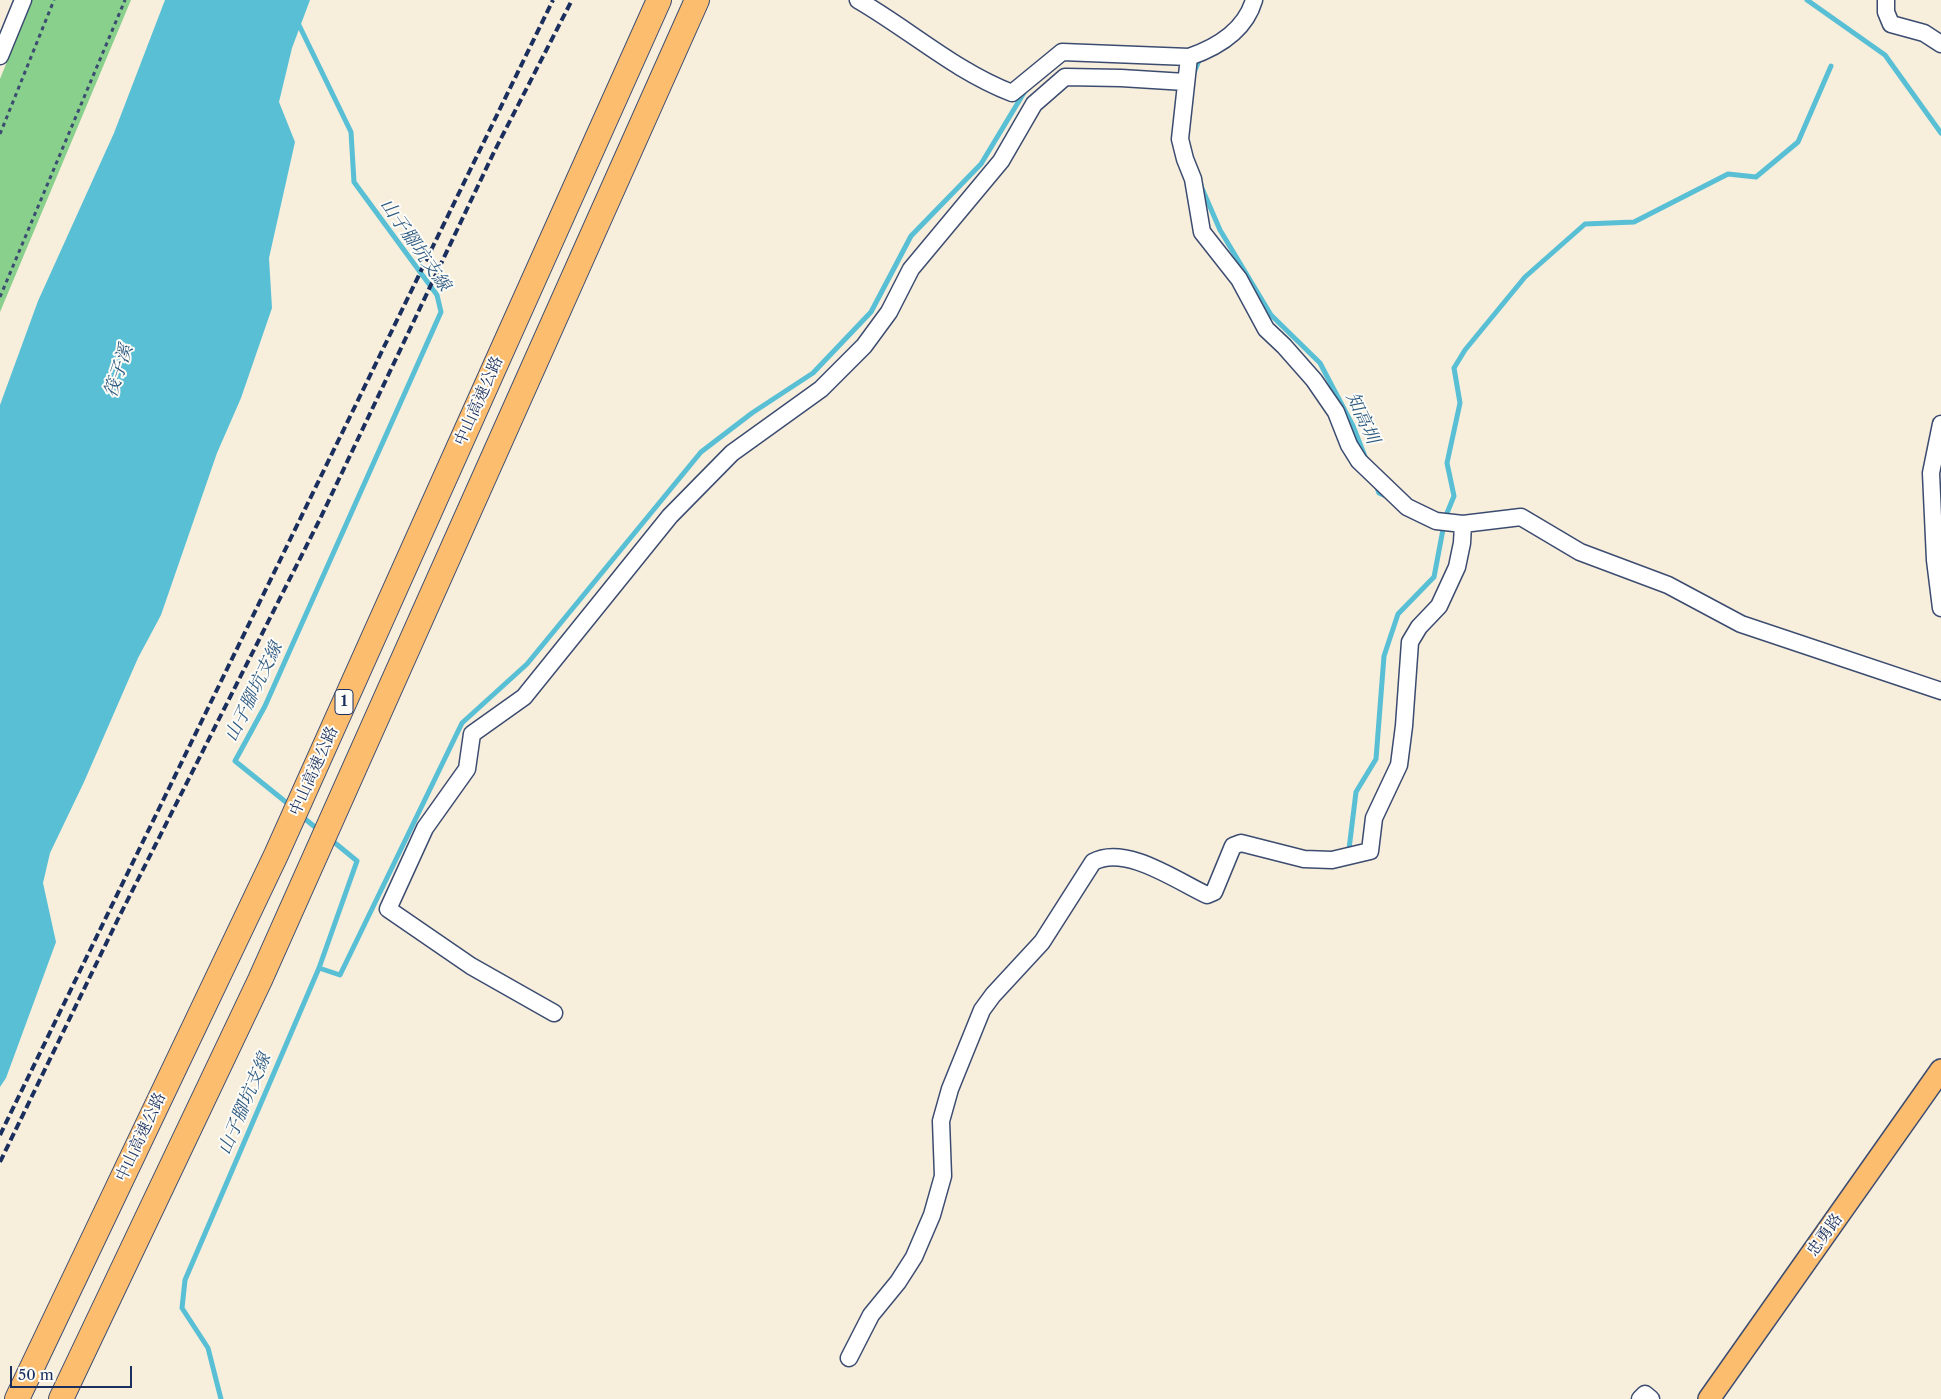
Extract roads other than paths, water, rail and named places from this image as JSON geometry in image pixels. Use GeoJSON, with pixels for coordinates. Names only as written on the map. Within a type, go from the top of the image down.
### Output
{"type":"FeatureCollection","features":[{"type":"Feature","properties":{"kind":"highway","name":"中山高速公路"},"geometry":{"type":"LineString","coordinates":[[17,1399],[280,846],[659,0]]}},
{"type":"Feature","properties":{"kind":"highway","name":"1"},"geometry":{"type":"LineString","coordinates":[[61,1399],[260,980],[697,0]]}},
{"type":"Feature","properties":{"kind":"main road","name":"忠勇路"},"geometry":{"type":"LineString","coordinates":[[1709,1399],[1941,1070]]}},
{"type":"Feature","properties":{"kind":"street"},"geometry":{"type":"LineString","coordinates":[[0,56],[23,0]]}},
{"type":"Feature","properties":{"kind":"street"},"geometry":{"type":"LineString","coordinates":[[858,0],[990,85],[1012,93],[1062,52],[1189,57],[1205,51],[1226,39],[1241,26],[1251,11],[1254,0]]}},
{"type":"Feature","properties":{"kind":"street"},"geometry":{"type":"LineString","coordinates":[[1886,0],[1886,12],[1890,24],[1908,31],[1924,33],[1941,44]]}},
{"type":"Feature","properties":{"kind":"street"},"geometry":{"type":"LineString","coordinates":[[1189,57],[1180,140],[1193,179],[1202,232],[1239,278],[1266,329],[1284,346],[1336,412],[1348,445],[1359,462],[1407,507],[1436,521],[1463,524],[1521,516],[1580,552],[1668,585],[1741,624],[1941,691]]}},
{"type":"Feature","properties":{"kind":"street"},"geometry":{"type":"LineString","coordinates":[[554,1013],[471,966],[388,909],[425,828],[467,769],[472,734],[524,697],[531,685],[670,516],[732,453],[821,389],[864,346],[889,312],[911,269],[1001,161],[1034,104],[1065,77],[1185,82]]}},
{"type":"Feature","properties":{"kind":"street"},"geometry":{"type":"LineString","coordinates":[[1941,424],[1931,473],[1935,560],[1941,608]]}},
{"type":"Feature","properties":{"kind":"street"},"geometry":{"type":"LineString","coordinates":[[849,1358],[871,1315],[898,1282],[914,1257],[932,1215],[943,1176],[941,1121],[950,1090],[982,1010],[993,995],[1042,942],[1093,862],[1103,856],[1118,856],[1138,861],[1207,895],[1214,892],[1233,846],[1241,843],[1304,859],[1332,860],[1370,851],[1374,818],[1399,765],[1404,726],[1410,642],[1419,627],[1439,606],[1457,567],[1462,543],[1463,524]]}},
{"type":"Feature","properties":{"kind":"street"},"geometry":{"type":"LineString","coordinates":[[1640,1399],[1645,1394],[1651,1399]]}},
{"type":"Feature","properties":{"kind":"water","name":"筏子溪"},"geometry":{"type":"Polygon","coordinates":[[[165,0],[310,0],[292,48],[279,102],[295,142],[269,258],[272,308],[241,398],[217,453],[161,615],[138,658],[84,782],[50,853],[43,883],[56,942],[6,1078],[0,1087],[0,405],[38,301],[114,133],[165,0]]]}},
{"type":"Feature","properties":{"kind":"waterway"},"geometry":{"type":"LineString","coordinates":[[1807,0],[1885,55],[1941,133]]}},
{"type":"Feature","properties":{"kind":"waterway","name":"山子腳坑支線"},"geometry":{"type":"LineString","coordinates":[[292,807],[235,761],[265,706],[441,312],[437,295],[354,182],[351,132],[297,21]]}},
{"type":"Feature","properties":{"kind":"waterway","name":"知高圳"},"geometry":{"type":"LineString","coordinates":[[1193,75],[1200,58]]}},
{"type":"Feature","properties":{"kind":"waterway"},"geometry":{"type":"LineString","coordinates":[[1445,518],[1454,496],[1447,463],[1460,403],[1454,368],[1465,350],[1525,277],[1585,224],[1634,222],[1728,174],[1756,177],[1798,142],[1831,66]]}},
{"type":"Feature","properties":{"kind":"waterway"},"geometry":{"type":"LineString","coordinates":[[319,968],[340,975],[462,723],[527,664],[701,452],[752,413],[813,373],[871,312],[911,236],[981,164],[1025,91]]}},
{"type":"Feature","properties":{"kind":"waterway","name":"知高圳"},"geometry":{"type":"LineString","coordinates":[[1201,186],[1220,230],[1271,315],[1320,363],[1353,426],[1366,459]]}},
{"type":"Feature","properties":{"kind":"waterway","name":"知高圳"},"geometry":{"type":"LineString","coordinates":[[1376,485],[1379,493],[1388,497]]}},
{"type":"Feature","properties":{"kind":"waterway","name":"知高圳"},"geometry":{"type":"LineString","coordinates":[[1349,849],[1356,792],[1376,759],[1384,656],[1398,614],[1434,577],[1444,524]]}},
{"type":"Feature","properties":{"kind":"waterway","name":"山子腳坑支線"},"geometry":{"type":"LineString","coordinates":[[300,815],[320,831]]}},
{"type":"Feature","properties":{"kind":"waterway","name":"山子腳坑支線"},"geometry":{"type":"LineString","coordinates":[[221,1399],[208,1348],[182,1308],[185,1280],[319,968],[357,861],[329,838]]}},
{"type":"Feature","properties":{"kind":"railway"},"geometry":{"type":"LineString","coordinates":[[0,1135],[553,0]]}},
{"type":"Feature","properties":{"kind":"railway"},"geometry":{"type":"LineString","coordinates":[[0,1162],[118,919],[320,519],[494,152],[572,0]]}}]}
